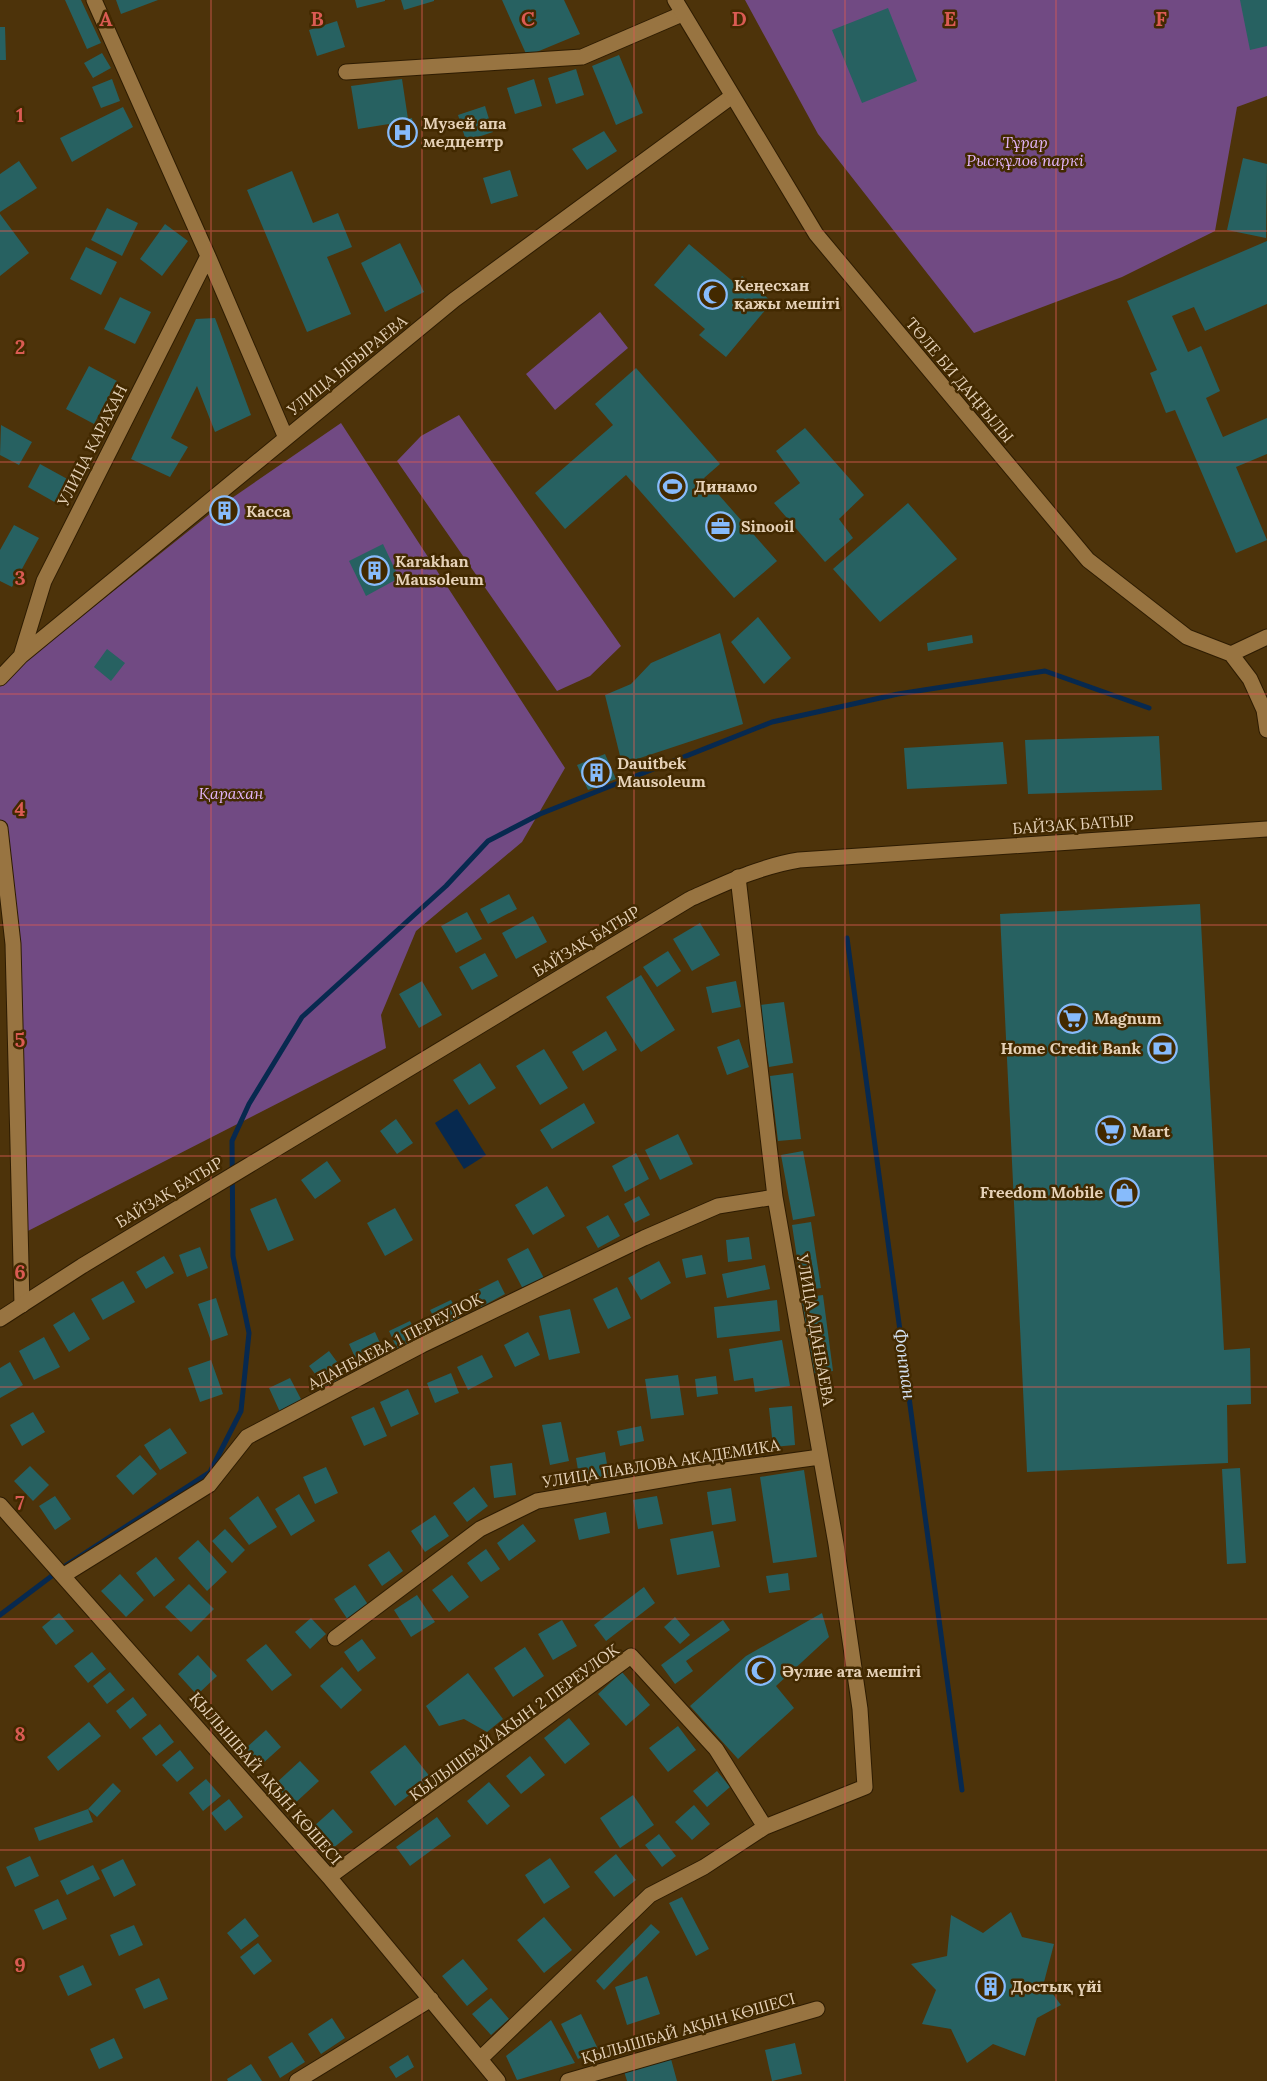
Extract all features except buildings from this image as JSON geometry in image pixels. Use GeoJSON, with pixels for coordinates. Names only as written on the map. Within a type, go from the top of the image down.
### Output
{"type":"FeatureCollection","features":[{"type":"Feature","properties":{"kind":"street"},"geometry":{"type":"LineString","coordinates":[[94,0],[286,438]]}},
{"type":"Feature","properties":{"kind":"street","name":"ТӨЛЕ БИ ДАҢҒЫЛЫ"},"geometry":{"type":"LineString","coordinates":[[675,0],[731,97],[816,234],[1088,560],[1187,636],[1231,654]]}},
{"type":"Feature","properties":{"kind":"street"},"geometry":{"type":"LineString","coordinates":[[346,72],[582,57],[682,14]]}},
{"type":"Feature","properties":{"kind":"street","name":"УЛИЦА ЫБЫРАЕВА"},"geometry":{"type":"LineString","coordinates":[[0,678],[21,656],[454,300],[731,97]]}},
{"type":"Feature","properties":{"kind":"street","name":"УЛИЦА КАРАХАН"},"geometry":{"type":"LineString","coordinates":[[21,656],[44,581],[208,256]]}},
{"type":"Feature","properties":{"kind":"street"},"geometry":{"type":"LineString","coordinates":[[1267,637],[1231,654],[1250,679],[1264,710],[1267,730]]}},
{"type":"Feature","properties":{"kind":"street"},"geometry":{"type":"LineString","coordinates":[[0,828],[13,944],[22,1305]]}},
{"type":"Feature","properties":{"kind":"street","name":"БАЙЗАҚ БАТЫР"},"geometry":{"type":"LineString","coordinates":[[0,1319],[82,1266],[690,899],[738,877],[775,864],[800,860],[1267,829]]}},
{"type":"Feature","properties":{"kind":"street","name":"УЛИЦА АДАНБАЕВА"},"geometry":{"type":"LineString","coordinates":[[738,877],[775,1197],[820,1457],[860,1709],[865,1787],[765,1827]]}},
{"type":"Feature","properties":{"kind":"street","name":"АДАНБАЕВА 1 ПЕРЕУЛОК"},"geometry":{"type":"LineString","coordinates":[[64,1575],[209,1485],[247,1437],[422,1345],[644,1238],[718,1206],[775,1197]]}},
{"type":"Feature","properties":{"kind":"street","name":"УЛИЦА ПАВЛОВА АКАДЕМИКА"},"geometry":{"type":"LineString","coordinates":[[335,1638],[480,1529],[537,1501],[696,1474],[820,1457]]}},
{"type":"Feature","properties":{"kind":"street","name":"ҚЫЛЫШБАЙ АҚЫН КӨШЕСІ"},"geometry":{"type":"LineString","coordinates":[[0,1505],[329,1877],[498,2081]]}},
{"type":"Feature","properties":{"kind":"street","name":"КЫЛЫШБАЙ АКЫН 2 ПЕРЕУЛОК"},"geometry":{"type":"LineString","coordinates":[[329,1877],[631,1656],[716,1749],[765,1827]]}},
{"type":"Feature","properties":{"kind":"street"},"geometry":{"type":"LineString","coordinates":[[480,2059],[650,1895],[704,1867],[765,1827]]}},
{"type":"Feature","properties":{"kind":"street"},"geometry":{"type":"LineString","coordinates":[[297,2081],[431,1999]]}},
{"type":"Feature","properties":{"kind":"street","name":"ҚЫЛЫШБАЙ АҚЫН КӨШЕСІ"},"geometry":{"type":"LineString","coordinates":[[568,2081],[817,2009]]}},
{"type":"Feature","properties":{"kind":"green space","name":"Тұрар Рысқұлов паркі"},"geometry":{"type":"Polygon","coordinates":[[[745,0],[1267,0],[1267,96],[1237,107],[1215,231],[1122,277],[974,333],[818,134],[745,0]]]}},
{"type":"Feature","properties":{"kind":"green space"},"geometry":{"type":"Polygon","coordinates":[[[600,312],[628,348],[555,410],[526,374],[600,312]]]}},
{"type":"Feature","properties":{"kind":"green space"},"geometry":{"type":"Polygon","coordinates":[[[459,415],[621,646],[590,676],[557,691],[397,461],[421,436],[459,415]]]}},
{"type":"Feature","properties":{"kind":"green space","name":"Қарахан"},"geometry":{"type":"Polygon","coordinates":[[[341,423],[565,768],[522,842],[416,931],[381,1015],[386,1048],[22,1234],[0,820],[0,682],[216,509],[341,423]]]}},
{"type":"Feature","properties":{"kind":"water"},"geometry":{"type":"Polygon","coordinates":[[[457,1109],[486,1155],[464,1169],[435,1123],[457,1109]]]}},
{"type":"Feature","properties":{"kind":"waterway"},"geometry":{"type":"LineString","coordinates":[[0,1615],[65,1566],[210,1472],[241,1411],[249,1333],[233,1256],[232,1141],[249,1104],[302,1017],[446,886],[488,841],[540,814],[772,722],[898,694],[1045,671],[1149,708]]}},
{"type":"Feature","properties":{"kind":"waterway","name":"Фонтан"},"geometry":{"type":"LineString","coordinates":[[847,938],[962,1790]]}},
{"type":"Feature","properties":{"kind":"place","name":"Музей апа медцентр"},"geometry":{"type":"Point","coordinates":[402,132]}},
{"type":"Feature","properties":{"kind":"place","name":"Кеңесхан қажы мешіті"},"geometry":{"type":"Point","coordinates":[713,294]}},
{"type":"Feature","properties":{"kind":"place","name":"Динамо"},"geometry":{"type":"Point","coordinates":[673,486]}},
{"type":"Feature","properties":{"kind":"place","name":"Касса"},"geometry":{"type":"Point","coordinates":[225,511]}},
{"type":"Feature","properties":{"kind":"place","name":"Sinooil"},"geometry":{"type":"Point","coordinates":[720,526]}},
{"type":"Feature","properties":{"kind":"place","name":"Karakhan Mausoleum"},"geometry":{"type":"Point","coordinates":[374,570]}},
{"type":"Feature","properties":{"kind":"place","name":"Dauitbek Mausoleum"},"geometry":{"type":"Point","coordinates":[596,772]}},
{"type":"Feature","properties":{"kind":"place","name":"Magnum"},"geometry":{"type":"Point","coordinates":[1073,1018]}},
{"type":"Feature","properties":{"kind":"place","name":"Home Credit Bank"},"geometry":{"type":"Point","coordinates":[1162,1048]}},
{"type":"Feature","properties":{"kind":"place","name":"Mart"},"geometry":{"type":"Point","coordinates":[1111,1131]}},
{"type":"Feature","properties":{"kind":"place","name":"Freedom Mobile"},"geometry":{"type":"Point","coordinates":[1124,1192]}},
{"type":"Feature","properties":{"kind":"place","name":"Әулие ата мешіті"},"geometry":{"type":"Point","coordinates":[761,1671]}},
{"type":"Feature","properties":{"kind":"place","name":"Достық үйі"},"geometry":{"type":"Point","coordinates":[990,1986]}}]}
